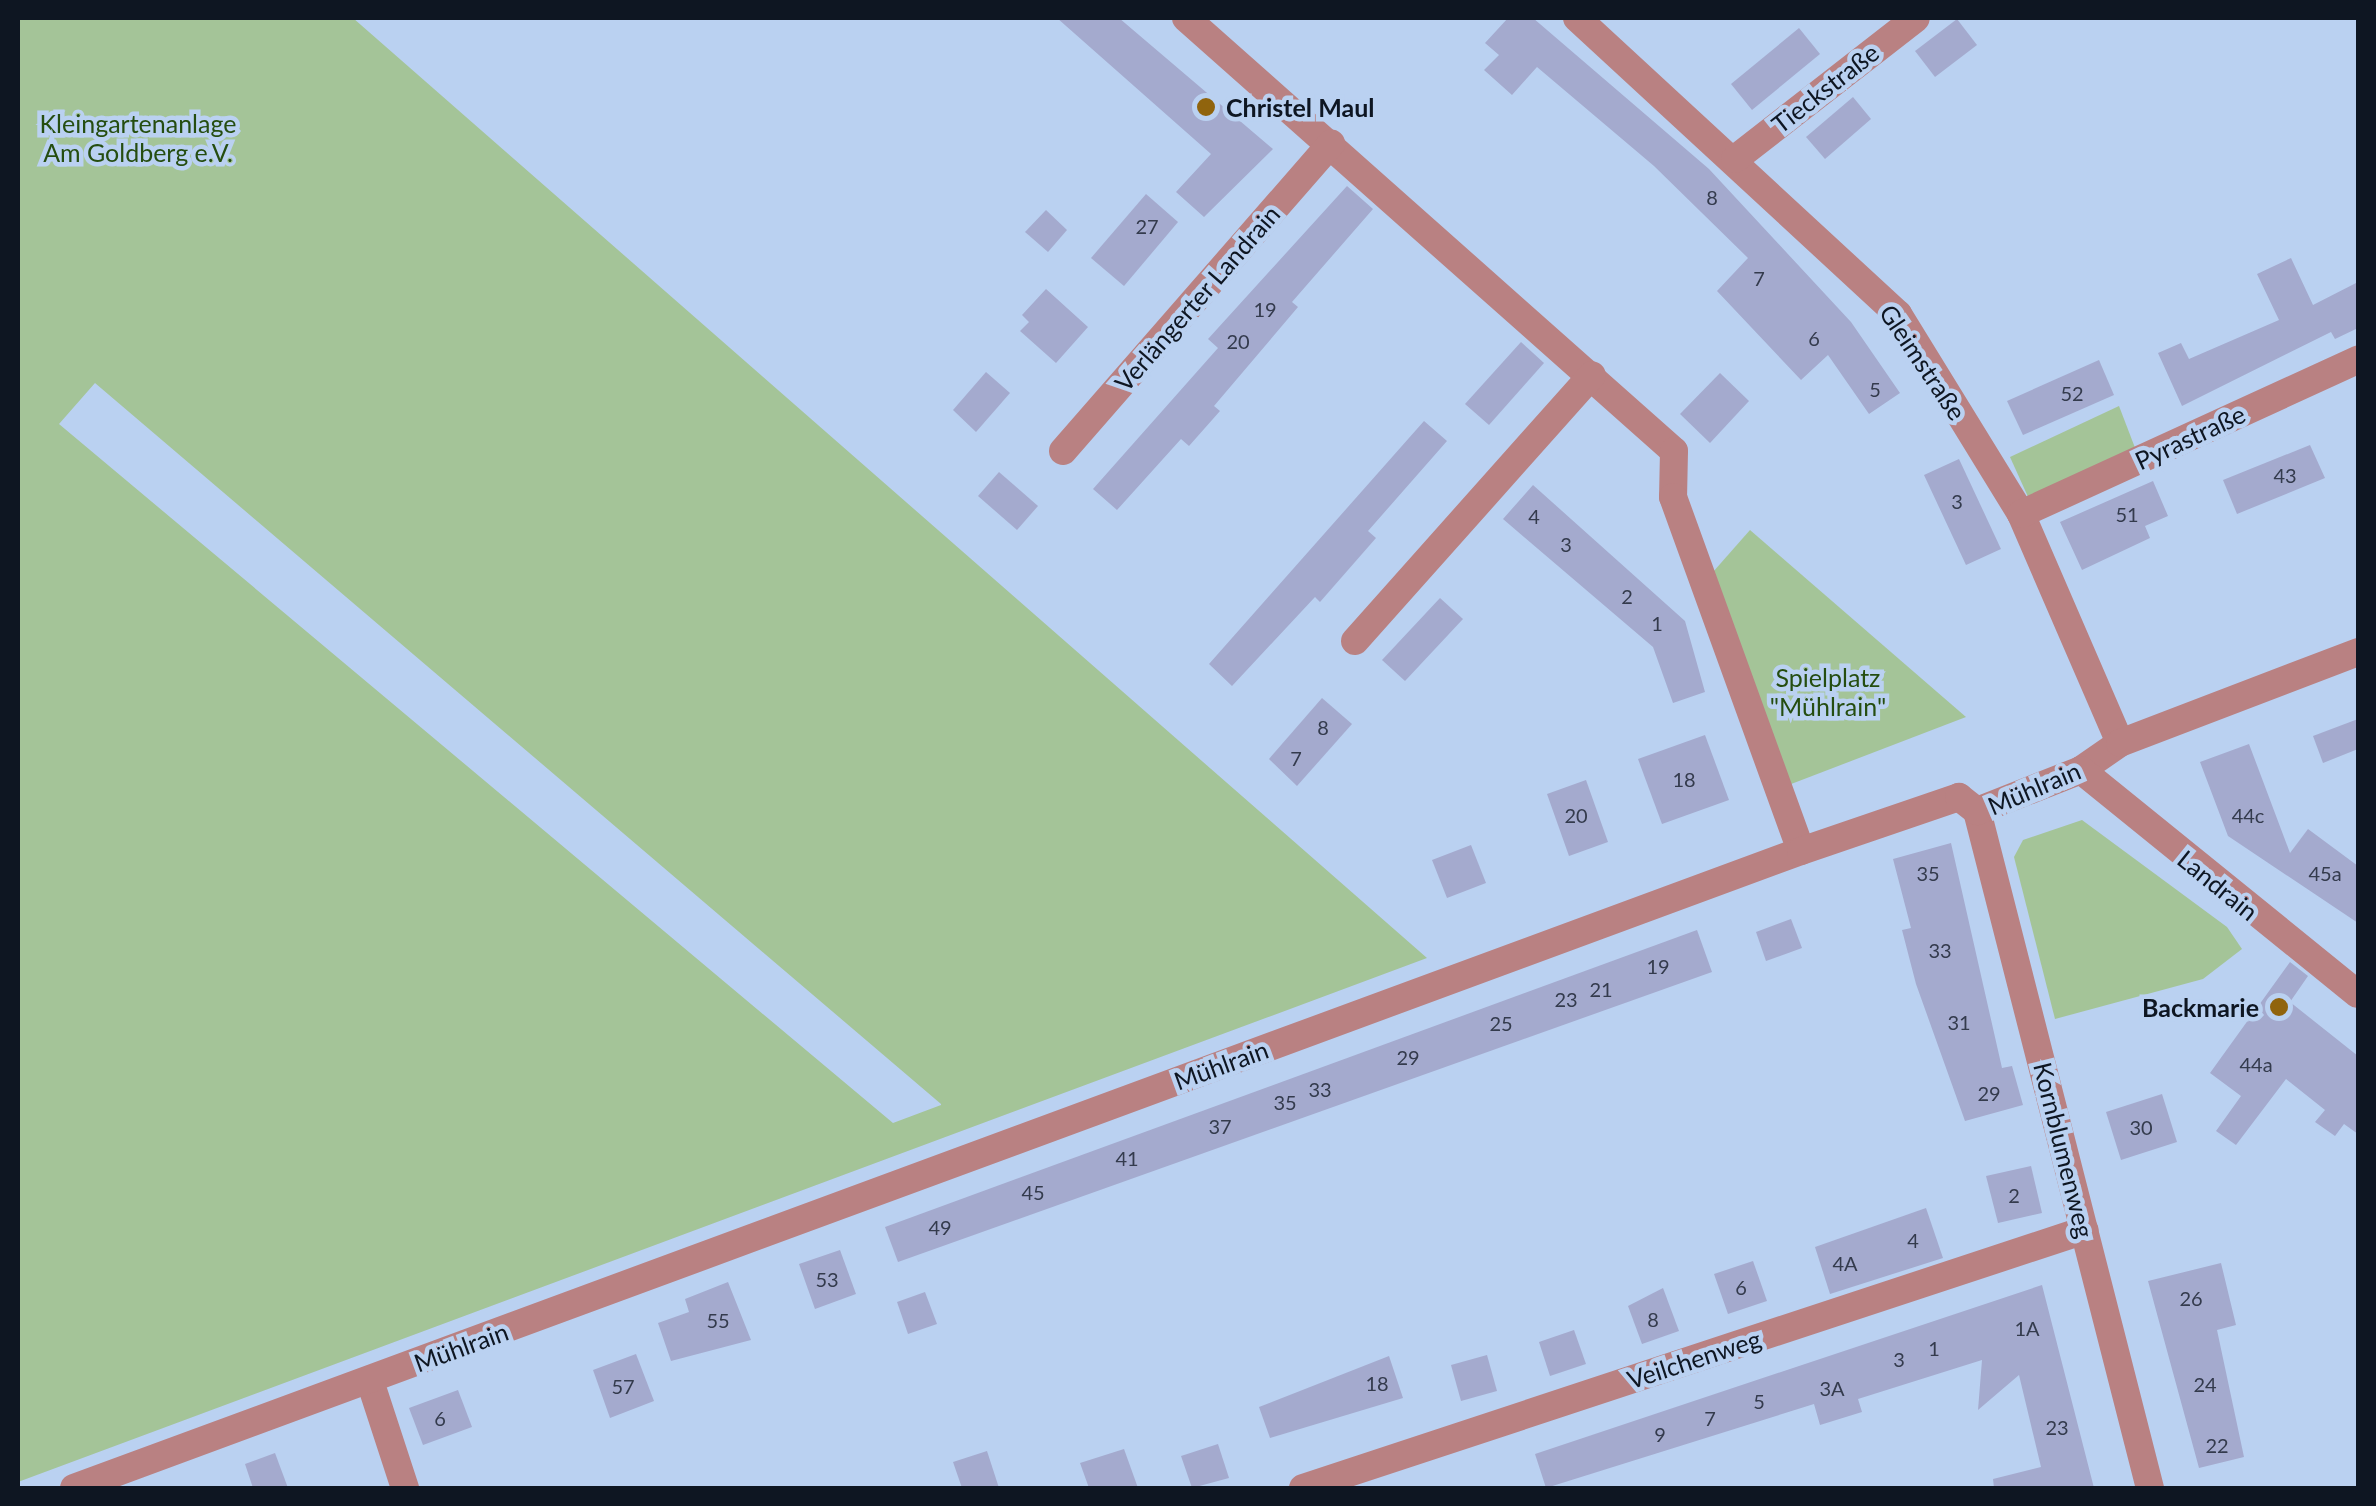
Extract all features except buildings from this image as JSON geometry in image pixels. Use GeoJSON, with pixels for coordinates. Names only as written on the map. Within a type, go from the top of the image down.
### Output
{"type":"FeatureCollection","features":[{"type":"Feature","properties":{"kind":"street"},"geometry":{"type":"LineString","coordinates":[[1186,18],[1592,374],[1674,451],[1673,497],[1801,851]]}},
{"type":"Feature","properties":{"kind":"street","name":"Gleimstraße"},"geometry":{"type":"LineString","coordinates":[[1577,18],[1735,159],[1898,314],[2021,514],[2120,744]]}},
{"type":"Feature","properties":{"kind":"street","name":"Tieckstraße"},"geometry":{"type":"LineString","coordinates":[[1735,159],[1916,18]]}},
{"type":"Feature","properties":{"kind":"street","name":"Verlängerter Landrain"},"geometry":{"type":"LineString","coordinates":[[1063,451],[1331,144]]}},
{"type":"Feature","properties":{"kind":"street","name":"Pyrastraße"},"geometry":{"type":"LineString","coordinates":[[2021,514],[2358,360]]}},
{"type":"Feature","properties":{"kind":"street"},"geometry":{"type":"LineString","coordinates":[[1355,641],[1592,374]]}},
{"type":"Feature","properties":{"kind":"street","name":"Mühlrain"},"geometry":{"type":"LineString","coordinates":[[74,1488],[1801,851],[1959,797],[1977,811],[2081,770],[2120,744],[2358,652]]}},
{"type":"Feature","properties":{"kind":"street","name":"Landrain"},"geometry":{"type":"LineString","coordinates":[[2081,770],[2358,994]]}},
{"type":"Feature","properties":{"kind":"street","name":"Kornblumenweg"},"geometry":{"type":"LineString","coordinates":[[1977,811],[2150,1488]]}},
{"type":"Feature","properties":{"kind":"street","name":"Veilchenweg"},"geometry":{"type":"LineString","coordinates":[[1303,1488],[2085,1230]]}},
{"type":"Feature","properties":{"kind":"street"},"geometry":{"type":"LineString","coordinates":[[370,1381],[405,1488]]}},
{"type":"Feature","properties":{"kind":"green space","name":"Kleingartenanlage Am Goldberg e.V."},"geometry":{"type":"Polygon","coordinates":[[[18,18],[353,18],[1427,958],[18,1482],[18,18]],[[95,383],[59,424],[893,1123],[941,1104],[95,383]]]}},
{"type":"Feature","properties":{"kind":"green space"},"geometry":{"type":"Polygon","coordinates":[[[2119,406],[2137,453],[2029,499],[2010,457],[2119,406]]]}},
{"type":"Feature","properties":{"kind":"green space","name":"Spielplatz \"Mühlrain\""},"geometry":{"type":"Polygon","coordinates":[[[1750,530],[1966,717],[1786,786],[1713,572],[1750,530]]]}},
{"type":"Feature","properties":{"kind":"green space"},"geometry":{"type":"Polygon","coordinates":[[[2082,820],[2227,927],[2242,949],[2203,979],[2055,1019],[2014,857],[2023,840],[2082,820]]]}},
{"type":"Feature","properties":{"kind":"place","name":"Christel Maul"},"geometry":{"type":"Point","coordinates":[1206,107]}},
{"type":"Feature","properties":{"kind":"place","name":"Backmarie"},"geometry":{"type":"Point","coordinates":[2279,1007]}}]}
